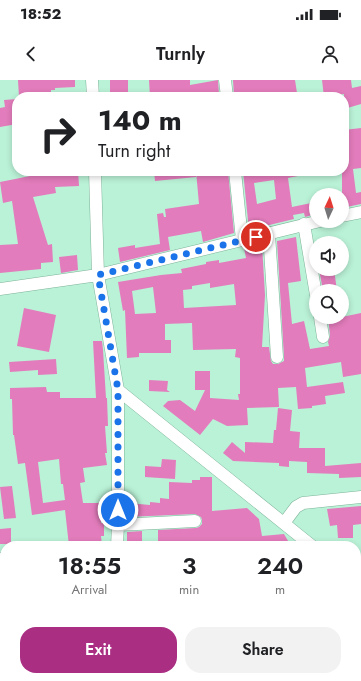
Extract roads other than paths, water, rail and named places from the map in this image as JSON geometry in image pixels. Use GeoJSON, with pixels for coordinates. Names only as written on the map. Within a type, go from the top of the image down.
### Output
{"type":"FeatureCollection","features":[{"type":"Feature","properties":{"kind":"street"},"geometry":{"type":"LineString","coordinates":[[92,80],[93,92]]}},
{"type":"Feature","properties":{"kind":"street"},"geometry":{"type":"LineString","coordinates":[[225,80],[226,92]]}},
{"type":"Feature","properties":{"kind":"street"},"geometry":{"type":"LineString","coordinates":[[95,176],[98,275],[118,390],[117,541]]}},
{"type":"Feature","properties":{"kind":"street"},"geometry":{"type":"LineString","coordinates":[[236,176],[242,240]]}},
{"type":"Feature","properties":{"kind":"street"},"geometry":{"type":"LineString","coordinates":[[349,215],[361,212]]}},
{"type":"Feature","properties":{"kind":"street"},"geometry":{"type":"LineString","coordinates":[[0,289],[98,275],[309,223]]}},
{"type":"Feature","properties":{"kind":"street"},"geometry":{"type":"LineString","coordinates":[[304,224],[314,284]]}},
{"type":"Feature","properties":{"kind":"street"},"geometry":{"type":"LineString","coordinates":[[269,234],[278,357]]}},
{"type":"Feature","properties":{"kind":"street"},"geometry":{"type":"LineString","coordinates":[[321,324],[323,337]]}},
{"type":"Feature","properties":{"kind":"street"},"geometry":{"type":"LineString","coordinates":[[118,390],[306,541]]}},
{"type":"Feature","properties":{"kind":"street"},"geometry":{"type":"LineString","coordinates":[[284,523],[296,507],[303,503],[361,497]]}},
{"type":"Feature","properties":{"kind":"street"},"geometry":{"type":"LineString","coordinates":[[118,525],[195,521]]}}]}
